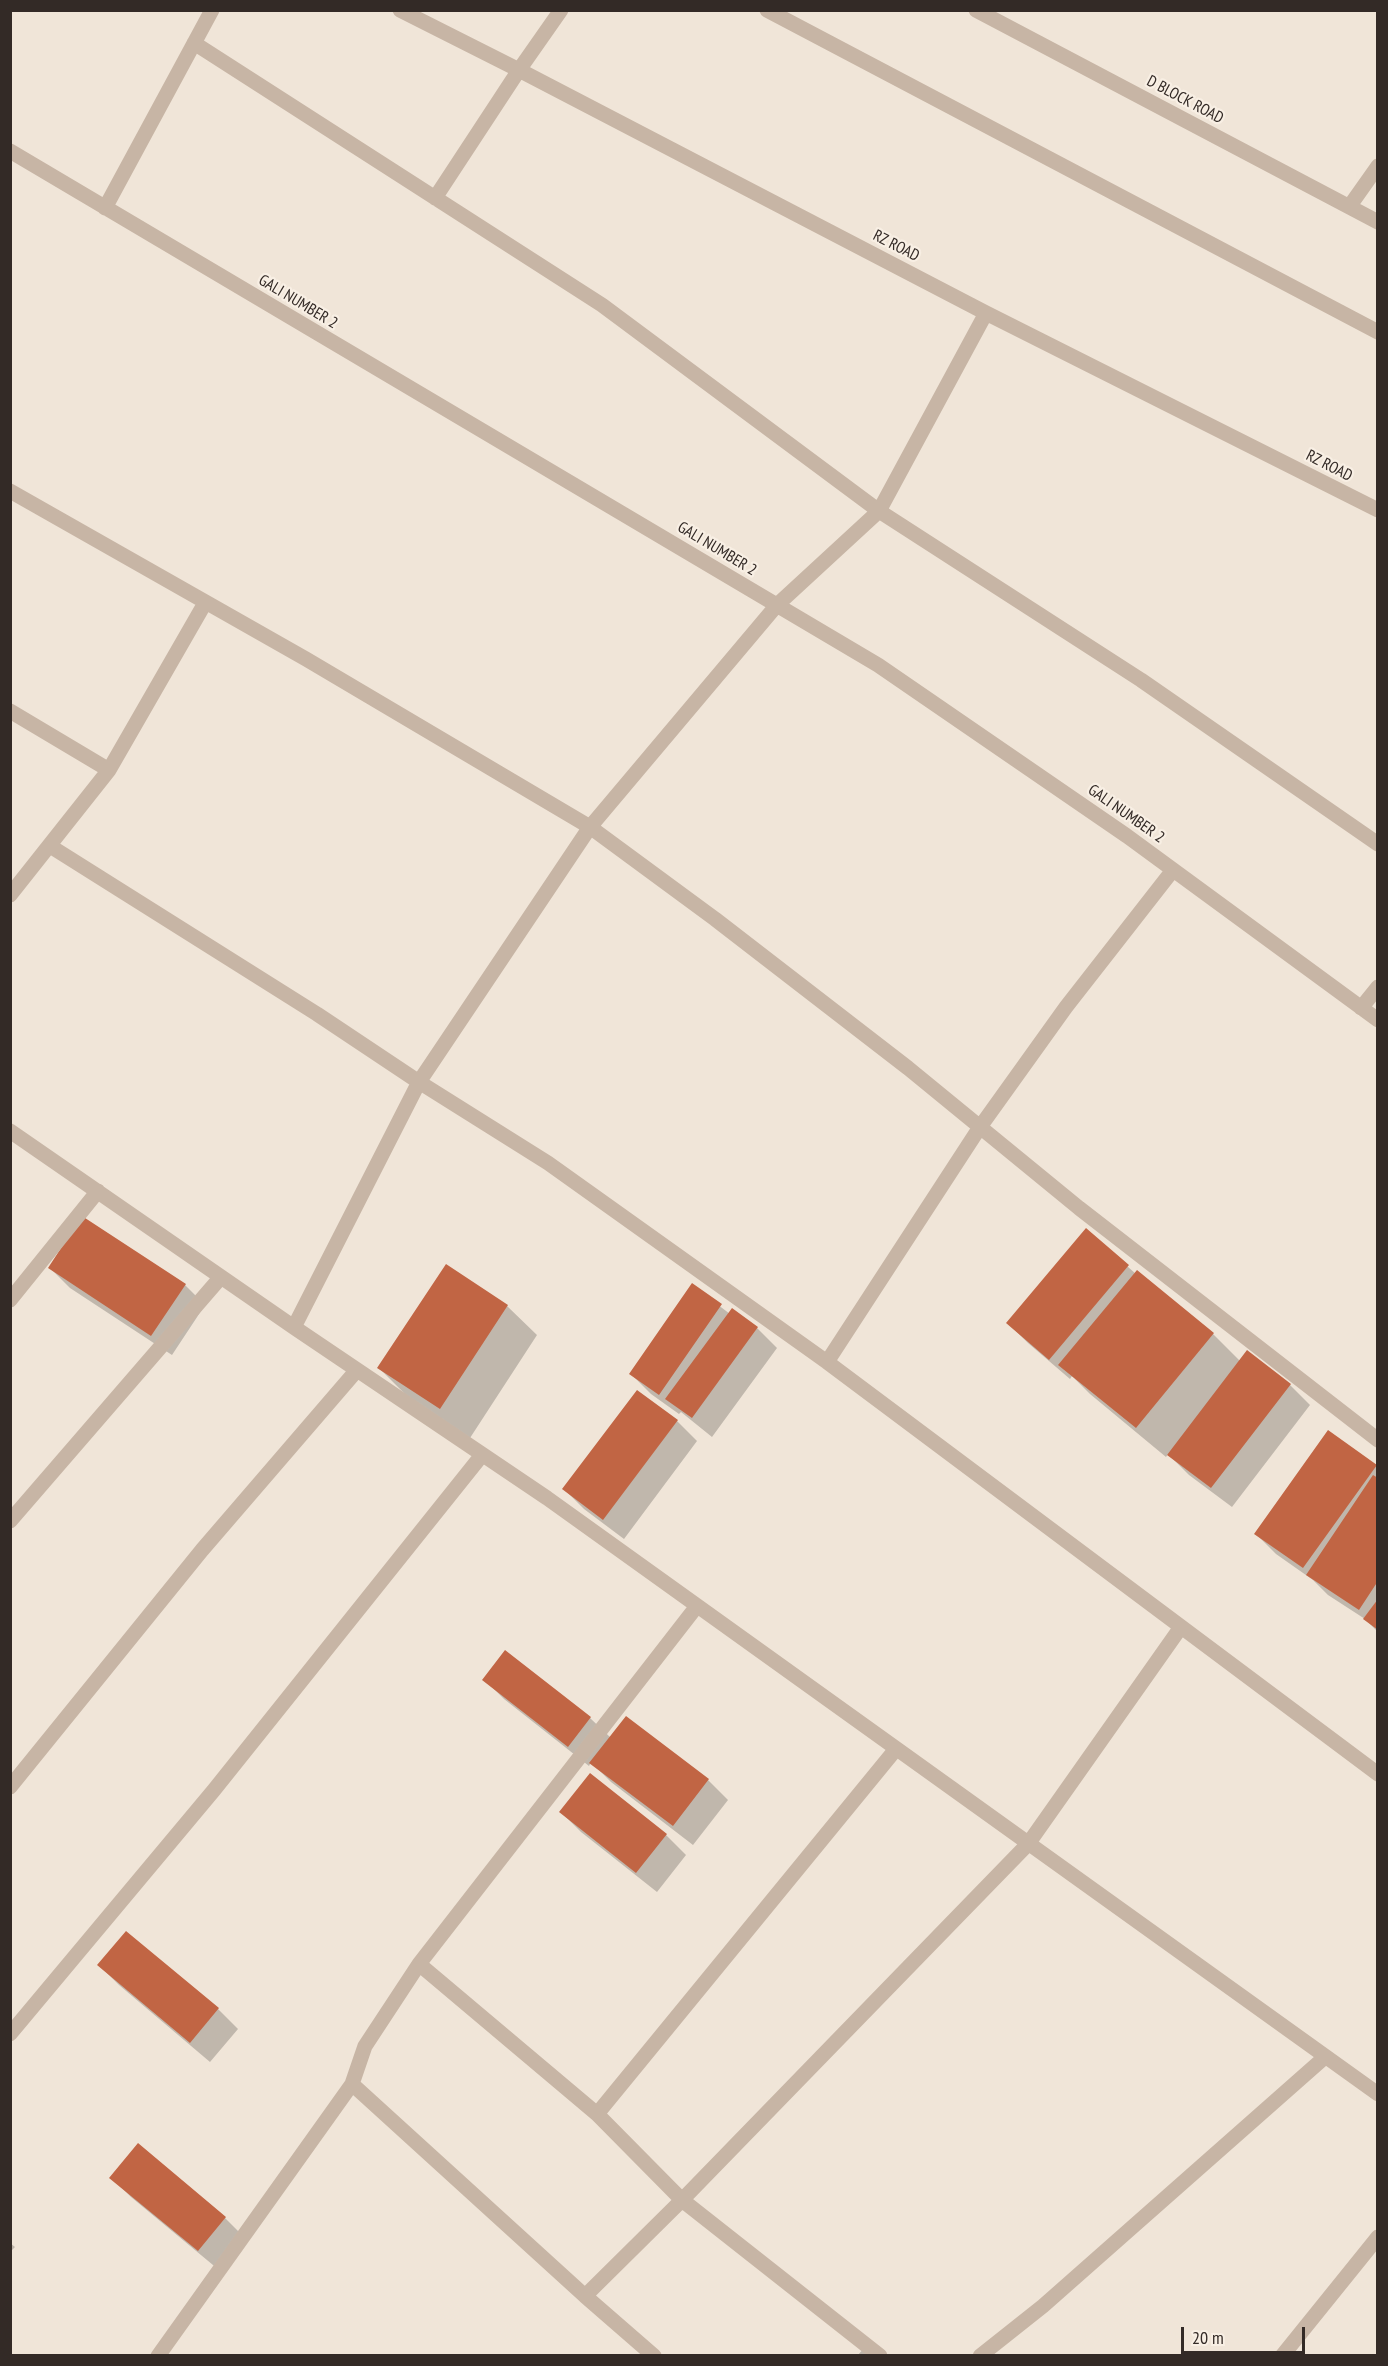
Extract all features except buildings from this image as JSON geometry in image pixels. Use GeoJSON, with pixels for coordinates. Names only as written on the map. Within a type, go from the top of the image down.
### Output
{"type":"FeatureCollection","features":[{"type":"Feature","properties":{"kind":"street"},"geometry":{"type":"LineString","coordinates":[[105,207],[212,10]]}},
{"type":"Feature","properties":{"kind":"street","name":"RZ ROAD"},"geometry":{"type":"LineString","coordinates":[[400,10],[986,313],[1377,510]]}},
{"type":"Feature","properties":{"kind":"street"},"geometry":{"type":"LineString","coordinates":[[435,198],[561,10]]}},
{"type":"Feature","properties":{"kind":"street"},"geometry":{"type":"LineString","coordinates":[[767,10],[1377,332]]}},
{"type":"Feature","properties":{"kind":"street","name":"D BLOCK ROAD"},"geometry":{"type":"LineString","coordinates":[[976,10],[1377,222]]}},
{"type":"Feature","properties":{"kind":"street"},"geometry":{"type":"LineString","coordinates":[[194,43],[602,305],[879,511],[1141,680],[1377,844]]}},
{"type":"Feature","properties":{"kind":"street","name":"GALI NUMBER 2"},"geometry":{"type":"LineString","coordinates":[[10,151],[878,665],[1127,836],[1377,1020]]}},
{"type":"Feature","properties":{"kind":"street"},"geometry":{"type":"LineString","coordinates":[[1349,207],[1377,166]]}},
{"type":"Feature","properties":{"kind":"street"},"geometry":{"type":"LineString","coordinates":[[294,1327],[419,1082],[590,827],[777,605],[879,511],[986,313]]}},
{"type":"Feature","properties":{"kind":"street"},"geometry":{"type":"LineString","coordinates":[[10,491],[316,665],[590,827],[734,933],[1079,1208],[1377,1440]]}},
{"type":"Feature","properties":{"kind":"street"},"geometry":{"type":"LineString","coordinates":[[10,896],[109,770],[205,603]]}},
{"type":"Feature","properties":{"kind":"street"},"geometry":{"type":"LineString","coordinates":[[10,711],[109,770]]}},
{"type":"Feature","properties":{"kind":"street"},"geometry":{"type":"LineString","coordinates":[[50,846],[548,1163],[826,1362],[1377,1774]]}},
{"type":"Feature","properties":{"kind":"street"},"geometry":{"type":"LineString","coordinates":[[826,1362],[980,1127],[1066,1007],[1173,870]]}},
{"type":"Feature","properties":{"kind":"street"},"geometry":{"type":"LineString","coordinates":[[1361,1008],[1377,987]]}},
{"type":"Feature","properties":{"kind":"street"},"geometry":{"type":"LineString","coordinates":[[10,1131],[547,1498],[1377,2094]]}},
{"type":"Feature","properties":{"kind":"street"},"geometry":{"type":"LineString","coordinates":[[10,1300],[98,1191]]}},
{"type":"Feature","properties":{"kind":"street"},"geometry":{"type":"LineString","coordinates":[[10,1521],[221,1277]]}},
{"type":"Feature","properties":{"kind":"street"},"geometry":{"type":"LineString","coordinates":[[10,1787],[202,1550],[357,1370]]}},
{"type":"Feature","properties":{"kind":"street"},"geometry":{"type":"LineString","coordinates":[[10,2034],[214,1790],[482,1455]]}},
{"type":"Feature","properties":{"kind":"street"},"geometry":{"type":"LineString","coordinates":[[158,2355],[352,2084],[365,2046],[419,1964],[697,1606]]}},
{"type":"Feature","properties":{"kind":"street"},"geometry":{"type":"LineString","coordinates":[[585,2296],[682,2200],[1028,1844],[1182,1627]]}},
{"type":"Feature","properties":{"kind":"street"},"geometry":{"type":"LineString","coordinates":[[597,2114],[896,1749]]}},
{"type":"Feature","properties":{"kind":"street"},"geometry":{"type":"LineString","coordinates":[[419,1964],[597,2114],[682,2200],[880,2355]]}},
{"type":"Feature","properties":{"kind":"street"},"geometry":{"type":"LineString","coordinates":[[980,2355],[1043,2306],[1325,2057]]}},
{"type":"Feature","properties":{"kind":"street"},"geometry":{"type":"LineString","coordinates":[[352,2084],[585,2296],[654,2355]]}},
{"type":"Feature","properties":{"kind":"street"},"geometry":{"type":"LineString","coordinates":[[1282,2355],[1377,2237]]}}]}
